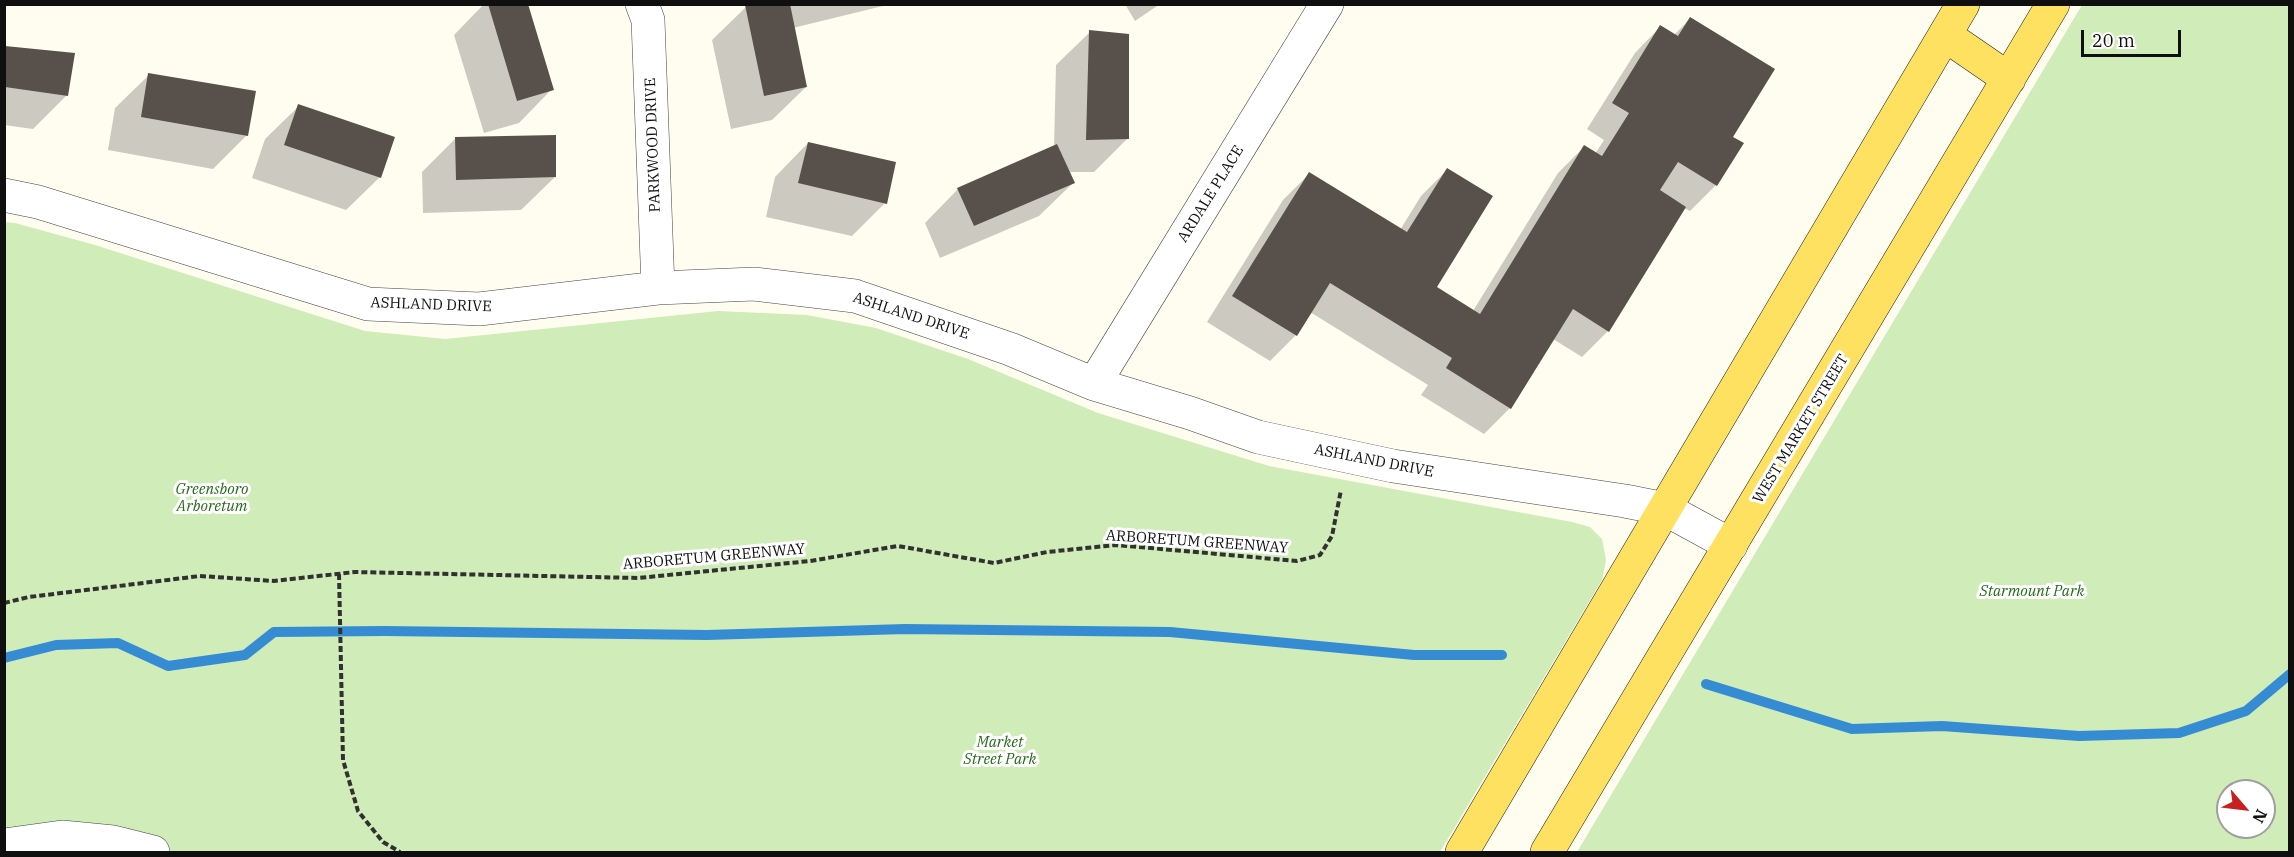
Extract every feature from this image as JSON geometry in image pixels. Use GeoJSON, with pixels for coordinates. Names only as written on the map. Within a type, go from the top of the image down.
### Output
{"type":"FeatureCollection","features":[{"type":"Feature","properties":{"kind":"main road"},"geometry":{"type":"LineString","coordinates":[[1462,852],[1963,4]]}},
{"type":"Feature","properties":{"kind":"main road","name":"WEST MARKET STREET"},"geometry":{"type":"LineString","coordinates":[[1547,852],[2053,4]]}},
{"type":"Feature","properties":{"kind":"main road"},"geometry":{"type":"LineString","coordinates":[[1945,35],[2009,79]]}},
{"type":"Feature","properties":{"kind":"street","name":"PARKWOOD DRIVE"},"geometry":{"type":"LineString","coordinates":[[642,4],[648,20],[658,288]]}},
{"type":"Feature","properties":{"kind":"street","name":"ARDALE PLACE"},"geometry":{"type":"LineString","coordinates":[[1094,384],[1327,4]]}},
{"type":"Feature","properties":{"kind":"street","name":"ASHLAND DRIVE"},"geometry":{"type":"LineString","coordinates":[[4,195],[38,202],[368,304],[479,309],[658,288],[754,284],[855,296],[1010,349],[1094,384],[1190,413],[1258,437],[1393,466],[1665,509],[1731,545]]}},
{"type":"Feature","properties":{"kind":"street"},"geometry":{"type":"LineString","coordinates":[[4,845],[62,837],[113,842],[153,852]]}},
{"type":"Feature","properties":{"kind":"path","name":"ARBORETUM GREENWAY"},"geometry":{"type":"LineString","coordinates":[[4,603],[29,597],[200,576],[274,581],[355,572],[638,578],[810,561],[898,546],[994,563],[1047,552],[1116,545],[1297,561],[1320,555],[1332,536],[1346,456]]}},
{"type":"Feature","properties":{"kind":"path"},"geometry":{"type":"LineString","coordinates":[[339,574],[343,760],[358,811],[383,842],[400,852]]}},
{"type":"Feature","properties":{"kind":"green space","name":"Starmount Park"},"geometry":{"type":"Polygon","coordinates":[[[2082,5],[2289,5],[2289,852],[1577,852],[2082,5]]]}},
{"type":"Feature","properties":{"kind":"green space","name":"Greensboro Arboretum"},"geometry":{"type":"Polygon","coordinates":[[[4,222],[95,245],[365,331],[445,339],[718,311],[807,315],[876,328],[968,359],[1098,413],[1269,466],[1590,527],[1602,539],[1606,560],[1602,580],[1440,852],[5,852],[4,222]]]}},
{"type":"Feature","properties":{"kind":"building"},"geometry":{"type":"Polygon","coordinates":[[[488,4],[528,4],[554,90],[517,101],[488,4]]]}},
{"type":"Feature","properties":{"kind":"building"},"geometry":{"type":"Polygon","coordinates":[[[790,4],[807,87],[764,96],[745,5],[790,4]]]}},
{"type":"Feature","properties":{"kind":"building"},"geometry":{"type":"Polygon","coordinates":[[[1690,17],[1775,69],[1733,137],[1744,143],[1717,186],[1678,162],[1660,190],[1686,207],[1609,332],[1573,309],[1511,409],[1446,368],[1452,358],[1330,283],[1297,336],[1232,296],[1309,172],[1407,232],[1447,168],[1493,196],[1437,287],[1480,314],[1584,145],[1602,156],[1629,113],[1612,103],[1660,25],[1678,36],[1690,17]]]}},
{"type":"Feature","properties":{"kind":"building"},"geometry":{"type":"Polygon","coordinates":[[[1089,30],[1129,34],[1129,139],[1086,140],[1089,30]]]}},
{"type":"Feature","properties":{"kind":"building"},"geometry":{"type":"Polygon","coordinates":[[[5,46],[75,53],[68,96],[5,87],[5,46]]]}},
{"type":"Feature","properties":{"kind":"building"},"geometry":{"type":"Polygon","coordinates":[[[148,73],[256,91],[248,136],[141,117],[148,73]]]}},
{"type":"Feature","properties":{"kind":"building"},"geometry":{"type":"Polygon","coordinates":[[[298,104],[395,137],[381,178],[284,145],[298,104]]]}},
{"type":"Feature","properties":{"kind":"building"},"geometry":{"type":"Polygon","coordinates":[[[556,135],[556,177],[456,180],[455,137],[556,135]]]}},
{"type":"Feature","properties":{"kind":"building"},"geometry":{"type":"Polygon","coordinates":[[[808,142],[896,162],[887,204],[798,183],[808,142]]]}},
{"type":"Feature","properties":{"kind":"building"},"geometry":{"type":"Polygon","coordinates":[[[1057,144],[1075,183],[974,226],[957,188],[1057,144]]]}},
{"type":"Feature","properties":{"kind":"waterway"},"geometry":{"type":"LineString","coordinates":[[4,658],[56,645],[118,643],[168,666],[245,655],[274,632],[707,635],[905,629],[1170,632],[1414,655],[1502,655]]}},
{"type":"Feature","properties":{"kind":"waterway"},"geometry":{"type":"LineString","coordinates":[[1706,684],[1852,729],[1942,726],[2079,736],[2179,733],[2246,711],[2290,674]]}},
{"type":"Feature","properties":{"kind":"park label","name":"Market Street Park"},"geometry":{"type":"Point","coordinates":[1000,752]}}]}
